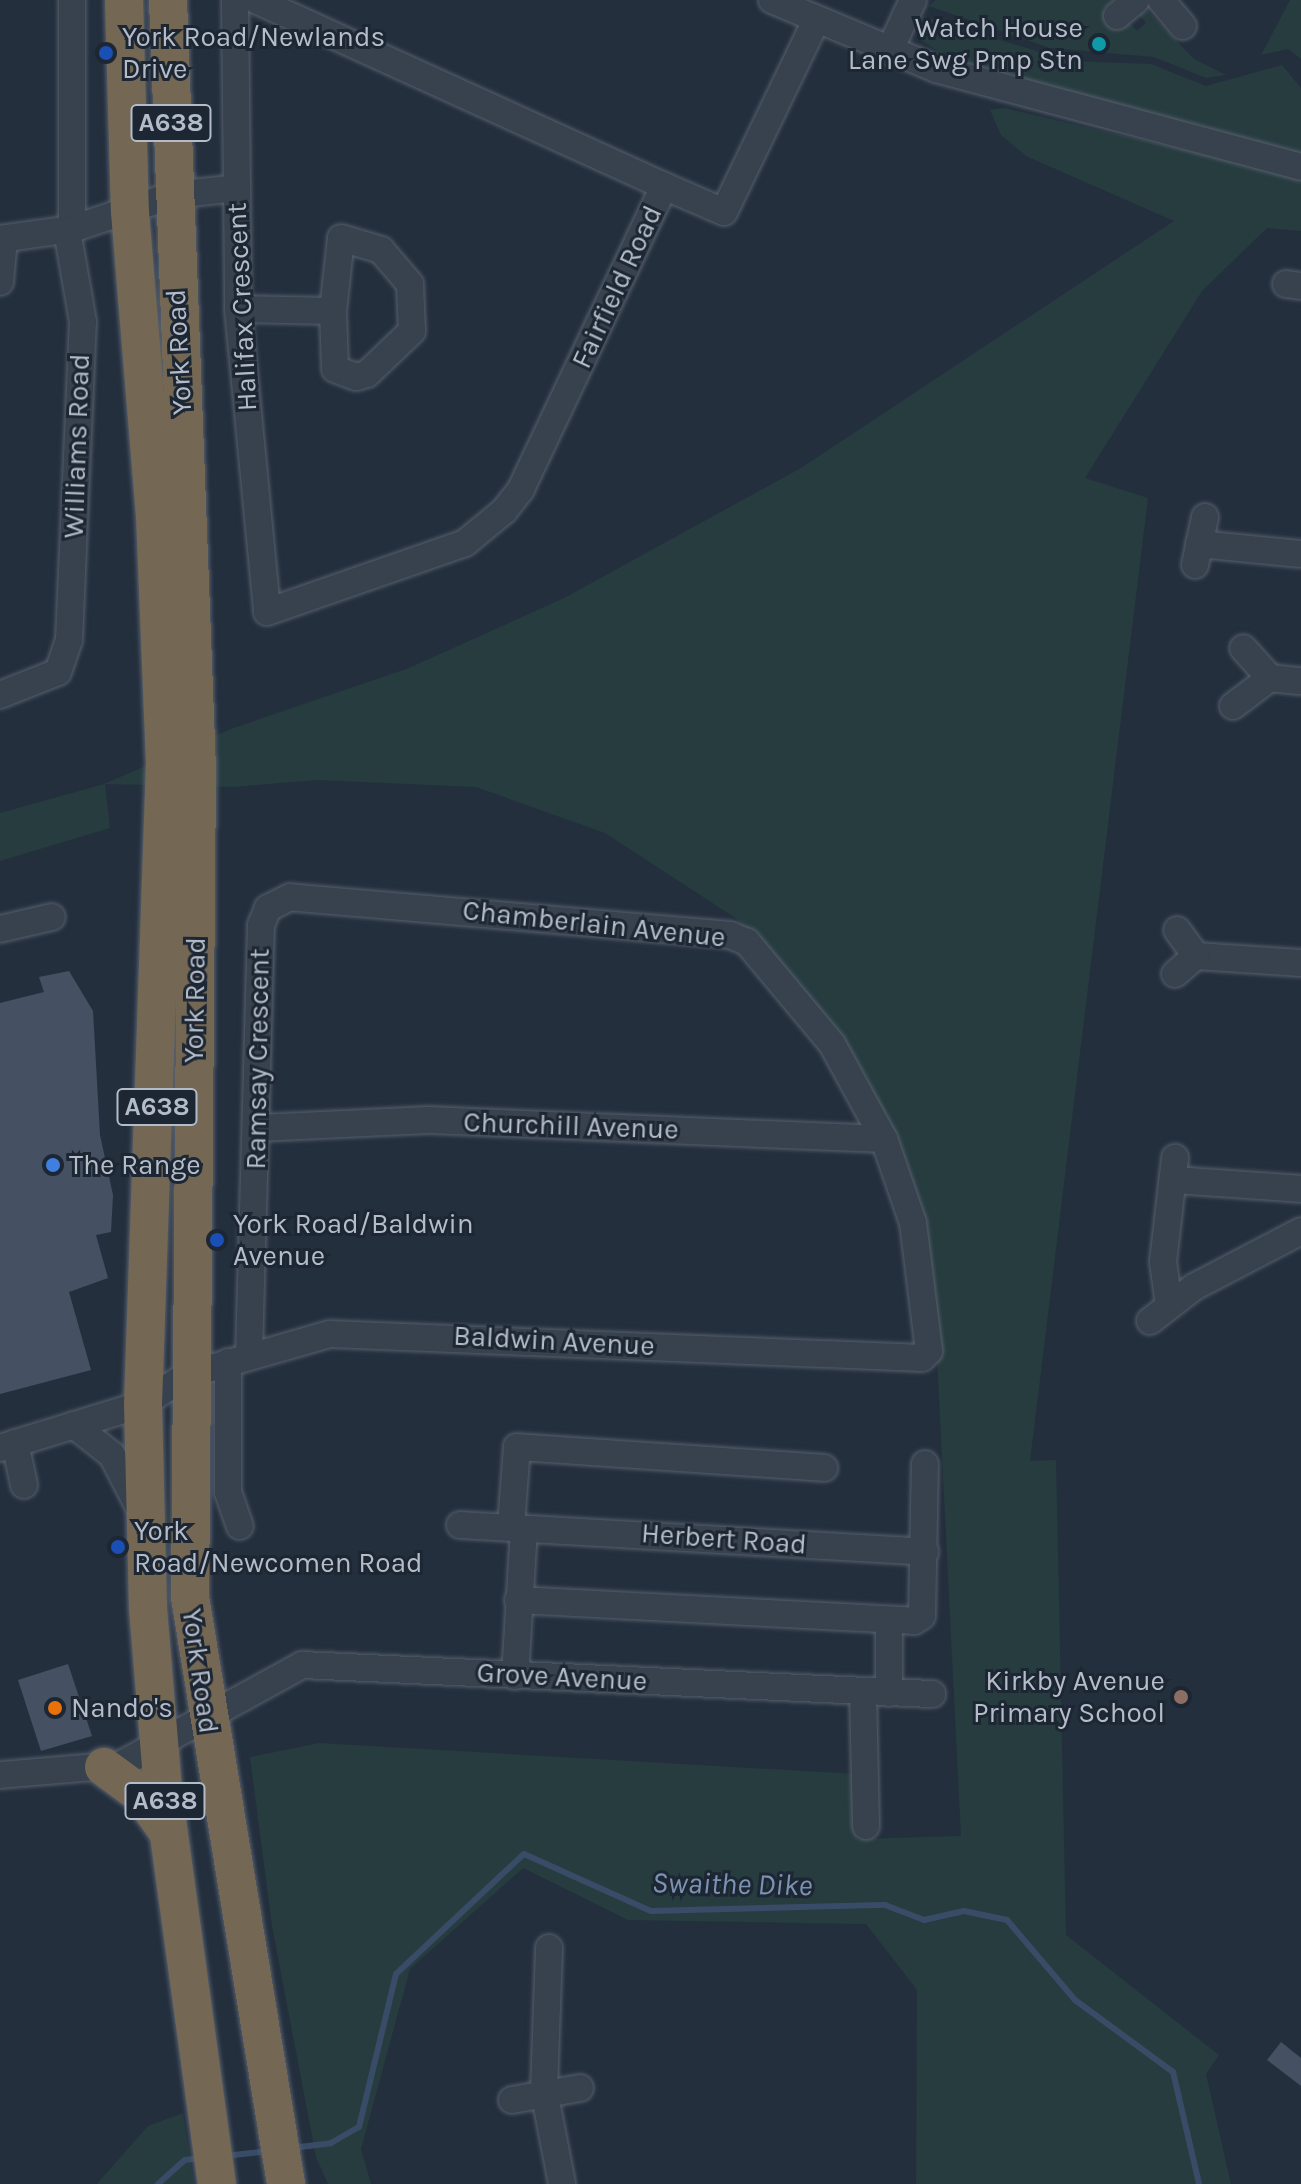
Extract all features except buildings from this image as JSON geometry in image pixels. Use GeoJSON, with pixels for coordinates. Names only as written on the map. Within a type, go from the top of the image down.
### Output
{"type":"FeatureCollection","features":[{"type":"Feature","properties":{"kind":"highway","name":"York Road"},"geometry":{"type":"LineString","coordinates":[[124,0],[130,212],[155,515],[181,755]]}},
{"type":"Feature","properties":{"kind":"highway","name":"York Road"},"geometry":{"type":"LineString","coordinates":[[168,0],[181,755],[190,1597],[205,1717],[286,2184]]}},
{"type":"Feature","properties":{"kind":"highway","name":"York Road"},"geometry":{"type":"LineString","coordinates":[[181,805],[143,1404],[146,1521],[159,1749],[217,2184]]}},
{"type":"Feature","properties":{"kind":"highway"},"geometry":{"type":"LineString","coordinates":[[104,1767],[141,1794],[169,1835]]}},
{"type":"Feature","properties":{"kind":"street","name":"Williams Road"},"geometry":{"type":"LineString","coordinates":[[0,695],[46,679],[65,663],[83,322],[70,230],[72,0]]}},
{"type":"Feature","properties":{"kind":"street","name":"Halifax Crescent"},"geometry":{"type":"LineString","coordinates":[[235,0],[238,309],[267,612]]}},
{"type":"Feature","properties":{"kind":"street","name":"Fairfield Road"},"geometry":{"type":"LineString","coordinates":[[256,0],[664,186],[521,489],[504,511],[465,543],[267,612]]}},
{"type":"Feature","properties":{"kind":"street"},"geometry":{"type":"LineString","coordinates":[[772,0],[889,52],[1301,167]]}},
{"type":"Feature","properties":{"kind":"street"},"geometry":{"type":"LineString","coordinates":[[889,52],[913,0]]}},
{"type":"Feature","properties":{"kind":"street"},"geometry":{"type":"LineString","coordinates":[[1161,0],[1183,26]]}},
{"type":"Feature","properties":{"kind":"street"},"geometry":{"type":"LineString","coordinates":[[664,186],[724,212],[816,21]]}},
{"type":"Feature","properties":{"kind":"street"},"geometry":{"type":"LineString","coordinates":[[0,282],[2,239],[70,230],[173,195],[237,188]]}},
{"type":"Feature","properties":{"kind":"street"},"geometry":{"type":"LineString","coordinates":[[341,238],[381,250],[410,284],[412,331],[367,374],[335,369],[333,311],[341,238]]}},
{"type":"Feature","properties":{"kind":"street"},"geometry":{"type":"LineString","coordinates":[[238,309],[333,311]]}},
{"type":"Feature","properties":{"kind":"street"},"geometry":{"type":"LineString","coordinates":[[1205,517],[1197,555],[1301,554]]}},
{"type":"Feature","properties":{"kind":"street"},"geometry":{"type":"LineString","coordinates":[[1243,648],[1270,678],[1301,681]]}},
{"type":"Feature","properties":{"kind":"street"},"geometry":{"type":"LineString","coordinates":[[1233,706],[1270,678]]}},
{"type":"Feature","properties":{"kind":"street","name":"Chamberlain Avenue"},"geometry":{"type":"LineString","coordinates":[[268,908],[306,898],[730,935],[761,955],[832,1044],[884,1139],[913,1223],[927,1355]]}},
{"type":"Feature","properties":{"kind":"street","name":"Ramsay Crescent"},"geometry":{"type":"LineString","coordinates":[[240,1526],[228,1492],[258,1128],[261,925],[268,908]]}},
{"type":"Feature","properties":{"kind":"street"},"geometry":{"type":"LineString","coordinates":[[0,929],[52,917]]}},
{"type":"Feature","properties":{"kind":"street"},"geometry":{"type":"LineString","coordinates":[[1177,930],[1196,956]]}},
{"type":"Feature","properties":{"kind":"street"},"geometry":{"type":"LineString","coordinates":[[1175,974],[1196,956],[1301,963]]}},
{"type":"Feature","properties":{"kind":"street","name":"Churchill Avenue"},"geometry":{"type":"LineString","coordinates":[[258,1128],[429,1120],[884,1139]]}},
{"type":"Feature","properties":{"kind":"street"},"geometry":{"type":"LineString","coordinates":[[1301,1189],[1174,1169],[1159,1313],[1301,1231]]}},
{"type":"Feature","properties":{"kind":"street","name":"Baldwin Avenue"},"geometry":{"type":"LineString","coordinates":[[7,1446],[143,1404],[187,1375],[330,1334],[376,1333],[927,1355]]}},
{"type":"Feature","properties":{"kind":"street"},"geometry":{"type":"LineString","coordinates":[[74,1425],[112,1455],[146,1521]]}},
{"type":"Feature","properties":{"kind":"street"},"geometry":{"type":"LineString","coordinates":[[7,1446],[24,1485]]}},
{"type":"Feature","properties":{"kind":"street"},"geometry":{"type":"LineString","coordinates":[[515,1676],[517,1447],[824,1468]]}},
{"type":"Feature","properties":{"kind":"street"},"geometry":{"type":"LineString","coordinates":[[518,1600],[889,1620],[922,1616],[925,1464]]}},
{"type":"Feature","properties":{"kind":"street","name":"Herbert Road"},"geometry":{"type":"LineString","coordinates":[[460,1525],[925,1552]]}},
{"type":"Feature","properties":{"kind":"street"},"geometry":{"type":"LineString","coordinates":[[866,1826],[876,1692],[889,1620]]}},
{"type":"Feature","properties":{"kind":"street","name":"Grove Avenue"},"geometry":{"type":"LineString","coordinates":[[0,1775],[104,1767],[159,1749],[205,1717],[302,1665],[932,1694]]}},
{"type":"Feature","properties":{"kind":"street"},"geometry":{"type":"LineString","coordinates":[[549,1948],[544,2091],[562,2184]]}},
{"type":"Feature","properties":{"kind":"street"},"geometry":{"type":"LineString","coordinates":[[512,2100],[544,2091],[580,2088]]}},
{"type":"Feature","properties":{"kind":"street"},"geometry":{"type":"LineString","coordinates":[[274,2115],[300,2184]]}},
{"type":"Feature","properties":{"kind":"green space"},"geometry":{"type":"Polygon","coordinates":[[[935,0],[1113,0],[1103,9],[1121,29],[1129,22],[1137,31],[1146,23],[1138,14],[1148,11],[1194,59],[1226,75],[1206,78],[1154,57],[1050,48],[929,6],[935,0]]]}},
{"type":"Feature","properties":{"kind":"green space"},"geometry":{"type":"Polygon","coordinates":[[[1290,0],[1301,0],[1301,59],[1288,49],[1261,55],[1290,0]]]}},
{"type":"Feature","properties":{"kind":"green space"},"geometry":{"type":"Polygon","coordinates":[[[922,16],[1069,61],[1151,64],[1206,86],[1282,65],[1301,88],[1301,231],[1267,228],[1202,291],[1085,478],[1148,498],[1030,1461],[1056,1460],[1066,1935],[1219,2055],[1206,2074],[1231,2184],[916,2184],[917,1990],[866,1924],[628,1920],[523,1868],[410,1969],[361,2149],[371,2184],[328,2184],[316,2157],[272,1926],[250,1757],[319,1743],[855,1774],[857,1839],[961,1836],[937,1357],[884,1139],[737,919],[605,833],[476,787],[316,780],[233,787],[105,784],[110,828],[0,861],[0,813],[104,784],[231,729],[409,668],[564,598],[801,468],[1174,221],[1026,156],[1001,135],[990,110],[1004,108],[1245,164],[1262,147],[947,57],[921,40],[922,16]]]}},
{"type":"Feature","properties":{"kind":"green space"},"geometry":{"type":"Polygon","coordinates":[[[183,2113],[194,2184],[97,2184],[148,2126],[183,2113]]]}},
{"type":"Feature","properties":{"kind":"waterway","name":"Swaithe Dike"},"geometry":{"type":"LineString","coordinates":[[292,2148],[331,2143],[359,2127],[396,1974],[524,1854],[651,1911],[885,1905],[924,1920],[964,1911],[1007,1920],[1075,2000],[1173,2072],[1199,2184]]}},
{"type":"Feature","properties":{"kind":"waterway","name":"Swaithe Dike"},"geometry":{"type":"LineString","coordinates":[[225,2156],[269,2151]]}},
{"type":"Feature","properties":{"kind":"waterway","name":"Swaithe Dike"},"geometry":{"type":"LineString","coordinates":[[158,2184],[185,2160],[201,2158]]}},
{"type":"Feature","properties":{"kind":"place","name":"Watch House Lane Swg Pmp Stn"},"geometry":{"type":"Point","coordinates":[1099,44]}},
{"type":"Feature","properties":{"kind":"place","name":"York Road/Newlands Drive"},"geometry":{"type":"Point","coordinates":[106,53]}},
{"type":"Feature","properties":{"kind":"place","name":"The Range"},"geometry":{"type":"Point","coordinates":[53,1165]}},
{"type":"Feature","properties":{"kind":"place","name":"York Road/Baldwin Avenue"},"geometry":{"type":"Point","coordinates":[217,1240]}},
{"type":"Feature","properties":{"kind":"place","name":"York Road/Newcomen Road"},"geometry":{"type":"Point","coordinates":[118,1547]}},
{"type":"Feature","properties":{"kind":"place","name":"Kirkby Avenue Primary School"},"geometry":{"type":"Point","coordinates":[1181,1697]}},
{"type":"Feature","properties":{"kind":"place","name":"Nando's"},"geometry":{"type":"Point","coordinates":[55,1708]}}]}
